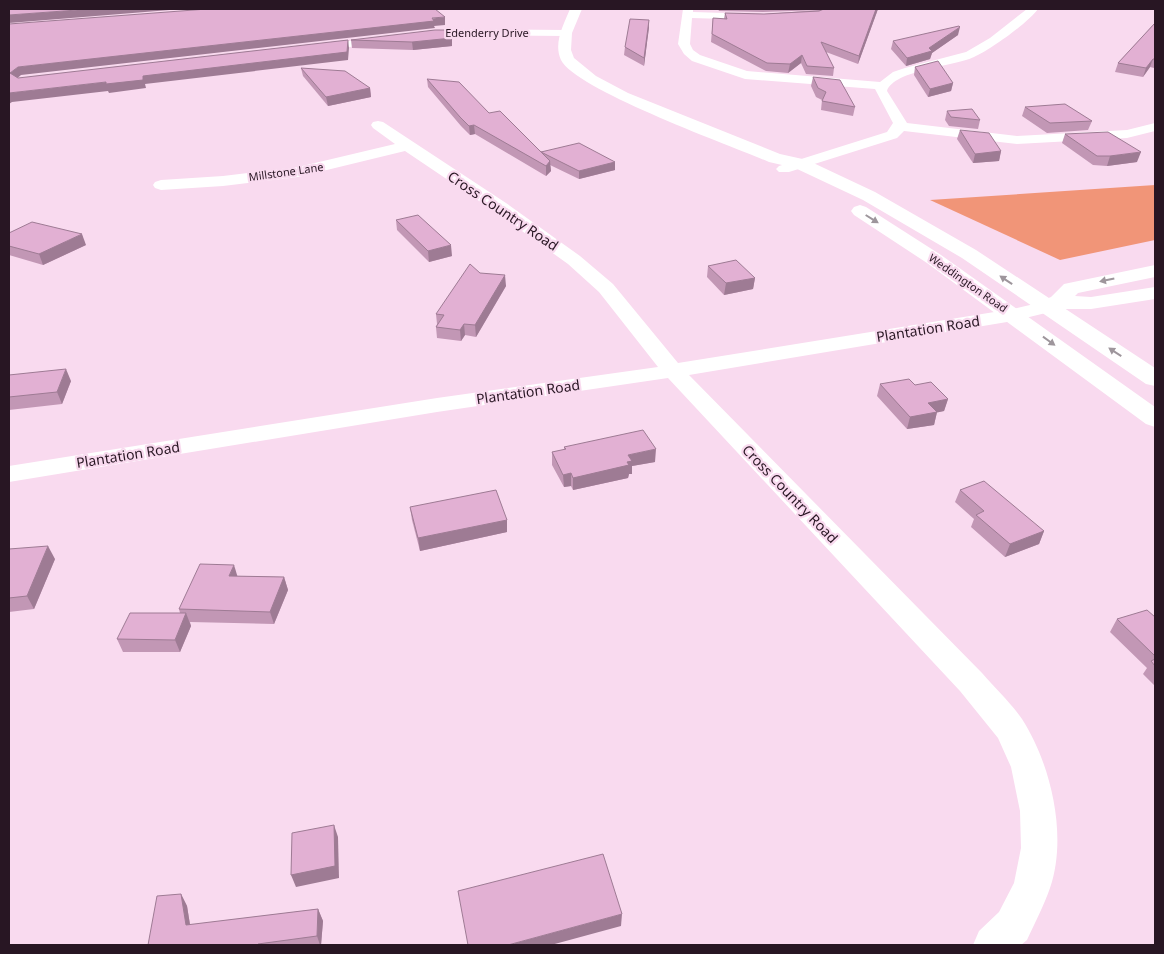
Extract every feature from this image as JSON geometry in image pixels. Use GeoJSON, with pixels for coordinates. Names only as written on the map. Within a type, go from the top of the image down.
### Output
{"type":"FeatureCollection","features":[{"type":"Feature","properties":{"kind":"main road","name":"Weddington Road"},"geometry":{"type":"LineString","coordinates":[[576,9],[566,33],[565,50],[568,60],[591,79],[623,96],[869,196],[1052,305],[1155,379]]}},
{"type":"Feature","properties":{"kind":"main road","name":"Weddington Road"},"geometry":{"type":"LineString","coordinates":[[787,164],[880,224],[1013,315],[1155,419]]}},
{"type":"Feature","properties":{"kind":"main road"},"geometry":{"type":"LineString","coordinates":[[1052,305],[1071,288],[1155,271]]}},
{"type":"Feature","properties":{"kind":"main road"},"geometry":{"type":"LineString","coordinates":[[1052,305],[1091,303],[1155,293]]}},
{"type":"Feature","properties":{"kind":"street"},"geometry":{"type":"LineString","coordinates":[[787,164],[892,135],[897,131],[900,121],[881,91],[882,86],[888,80],[900,73],[973,54],[1033,9]]}},
{"type":"Feature","properties":{"kind":"street"},"geometry":{"type":"LineString","coordinates":[[771,17],[688,12],[684,37],[685,48],[691,55],[703,61],[754,76],[882,86]]}},
{"type":"Feature","properties":{"kind":"street","name":"Edenderry Drive"},"geometry":{"type":"LineString","coordinates":[[302,49],[452,32],[566,33]]}},
{"type":"Feature","properties":{"kind":"street","name":"Cross Country Road"},"geometry":{"type":"LineString","coordinates":[[378,125],[500,207],[574,260],[606,288],[652,348],[971,682],[1010,729],[1028,766],[1038,811],[1039,848],[1032,886],[1013,926],[993,945]]}},
{"type":"Feature","properties":{"kind":"street"},"geometry":{"type":"LineString","coordinates":[[899,126],[1017,140],[1127,134],[1155,127]]}},
{"type":"Feature","properties":{"kind":"street","name":"Millstone Lane"},"geometry":{"type":"LineString","coordinates":[[162,185],[223,181],[290,173],[407,146]]}},
{"type":"Feature","properties":{"kind":"street","name":"Plantation Road"},"geometry":{"type":"LineString","coordinates":[[9,474],[1013,315],[1052,305]]}},
{"type":"Feature","properties":{"kind":"shaded area"},"geometry":{"type":"Polygon","coordinates":[[[1155,185],[1155,240],[1060,260],[930,200],[1155,185]]]}},
{"type":"Feature","properties":{"kind":"building"},"geometry":{"type":"Polygon","coordinates":[[[9,9],[91,9],[9,15],[9,9]]]}},
{"type":"Feature","properties":{"kind":"building"},"geometry":{"type":"Polygon","coordinates":[[[207,9],[435,9],[445,17],[432,18],[434,21],[18,67],[10,73],[18,78],[348,40],[347,52],[143,76],[143,80],[106,84],[106,82],[9,93],[9,24],[207,9]]]}},
{"type":"Feature","properties":{"kind":"building"},"geometry":{"type":"Polygon","coordinates":[[[824,9],[876,9],[859,56],[821,42],[834,68],[807,66],[802,55],[790,64],[767,63],[712,34],[713,18],[727,19],[725,13],[764,14],[819,11],[824,9]]]}},
{"type":"Feature","properties":{"kind":"building"},"geometry":{"type":"Polygon","coordinates":[[[630,19],[649,20],[644,58],[625,47],[630,19]]]}},
{"type":"Feature","properties":{"kind":"building"},"geometry":{"type":"Polygon","coordinates":[[[1155,23],[1155,59],[1146,68],[1118,63],[1155,23]]]}},
{"type":"Feature","properties":{"kind":"building"},"geometry":{"type":"Polygon","coordinates":[[[959,26],[929,48],[932,51],[907,58],[893,41],[959,26]]]}},
{"type":"Feature","properties":{"kind":"building"},"geometry":{"type":"Polygon","coordinates":[[[444,30],[452,38],[412,42],[351,40],[444,30]]]}},
{"type":"Feature","properties":{"kind":"building"},"geometry":{"type":"Polygon","coordinates":[[[938,61],[953,83],[930,89],[915,67],[938,61]]]}},
{"type":"Feature","properties":{"kind":"building"},"geometry":{"type":"Polygon","coordinates":[[[301,68],[345,71],[370,88],[326,97],[301,68]]]}},
{"type":"Feature","properties":{"kind":"building"},"geometry":{"type":"Polygon","coordinates":[[[813,77],[840,80],[855,107],[822,101],[826,92],[818,88],[813,77]]]}},
{"type":"Feature","properties":{"kind":"building"},"geometry":{"type":"Polygon","coordinates":[[[427,79],[459,82],[489,113],[500,111],[550,161],[546,166],[474,125],[469,126],[427,79]]]}},
{"type":"Feature","properties":{"kind":"building"},"geometry":{"type":"Polygon","coordinates":[[[1065,104],[1092,121],[1050,123],[1025,107],[1065,104]]]}},
{"type":"Feature","properties":{"kind":"building"},"geometry":{"type":"Polygon","coordinates":[[[972,109],[980,120],[951,117],[947,111],[972,109]]]}},
{"type":"Feature","properties":{"kind":"building"},"geometry":{"type":"Polygon","coordinates":[[[960,130],[989,133],[1001,151],[975,154],[960,130]]]}},
{"type":"Feature","properties":{"kind":"building"},"geometry":{"type":"Polygon","coordinates":[[[1108,132],[1141,152],[1097,156],[1065,134],[1108,132]]]}},
{"type":"Feature","properties":{"kind":"building"},"geometry":{"type":"Polygon","coordinates":[[[579,143],[615,162],[579,171],[541,152],[579,143]]]}},
{"type":"Feature","properties":{"kind":"building"},"geometry":{"type":"Polygon","coordinates":[[[418,215],[451,245],[428,251],[396,220],[418,215]]]}},
{"type":"Feature","properties":{"kind":"building"},"geometry":{"type":"Polygon","coordinates":[[[32,222],[82,234],[39,254],[9,246],[9,233],[32,222]]]}},
{"type":"Feature","properties":{"kind":"building"},"geometry":{"type":"Polygon","coordinates":[[[736,260],[755,278],[726,283],[708,266],[736,260]]]}},
{"type":"Feature","properties":{"kind":"building"},"geometry":{"type":"Polygon","coordinates":[[[470,264],[480,273],[505,275],[475,325],[464,324],[460,330],[436,327],[444,315],[436,314],[470,264]]]}},
{"type":"Feature","properties":{"kind":"building"},"geometry":{"type":"Polygon","coordinates":[[[66,369],[57,392],[9,397],[9,375],[66,369]]]}},
{"type":"Feature","properties":{"kind":"building"},"geometry":{"type":"Polygon","coordinates":[[[909,379],[915,385],[931,382],[948,399],[928,403],[937,412],[910,417],[880,384],[909,379]]]}},
{"type":"Feature","properties":{"kind":"building"},"geometry":{"type":"Polygon","coordinates":[[[643,430],[656,449],[628,455],[632,461],[627,462],[629,465],[573,478],[571,473],[563,475],[552,452],[566,449],[564,447],[643,430]]]}},
{"type":"Feature","properties":{"kind":"building"},"geometry":{"type":"Polygon","coordinates":[[[984,481],[1044,531],[1010,544],[976,515],[984,511],[960,490],[984,481]]]}},
{"type":"Feature","properties":{"kind":"building"},"geometry":{"type":"Polygon","coordinates":[[[496,490],[507,520],[418,538],[410,507],[496,490]]]}},
{"type":"Feature","properties":{"kind":"building"},"geometry":{"type":"Polygon","coordinates":[[[48,546],[27,596],[9,598],[9,549],[48,546]]]}},
{"type":"Feature","properties":{"kind":"building"},"geometry":{"type":"Polygon","coordinates":[[[200,564],[234,565],[229,576],[284,577],[270,612],[179,609],[200,564]]]}},
{"type":"Feature","properties":{"kind":"building"},"geometry":{"type":"Polygon","coordinates":[[[1147,610],[1155,617],[1155,656],[1117,619],[1147,610]]]}},
{"type":"Feature","properties":{"kind":"building"},"geometry":{"type":"Polygon","coordinates":[[[130,613],[186,613],[175,640],[117,639],[130,613]]]}},
{"type":"Feature","properties":{"kind":"building"},"geometry":{"type":"Polygon","coordinates":[[[334,825],[335,866],[291,875],[292,833],[334,825]]]}},
{"type":"Feature","properties":{"kind":"building"},"geometry":{"type":"Polygon","coordinates":[[[603,854],[622,914],[508,945],[468,945],[458,891],[603,854]]]}},
{"type":"Feature","properties":{"kind":"building"},"geometry":{"type":"Polygon","coordinates":[[[181,894],[186,925],[318,909],[317,936],[258,945],[148,945],[157,896],[181,894]]]}}]}
